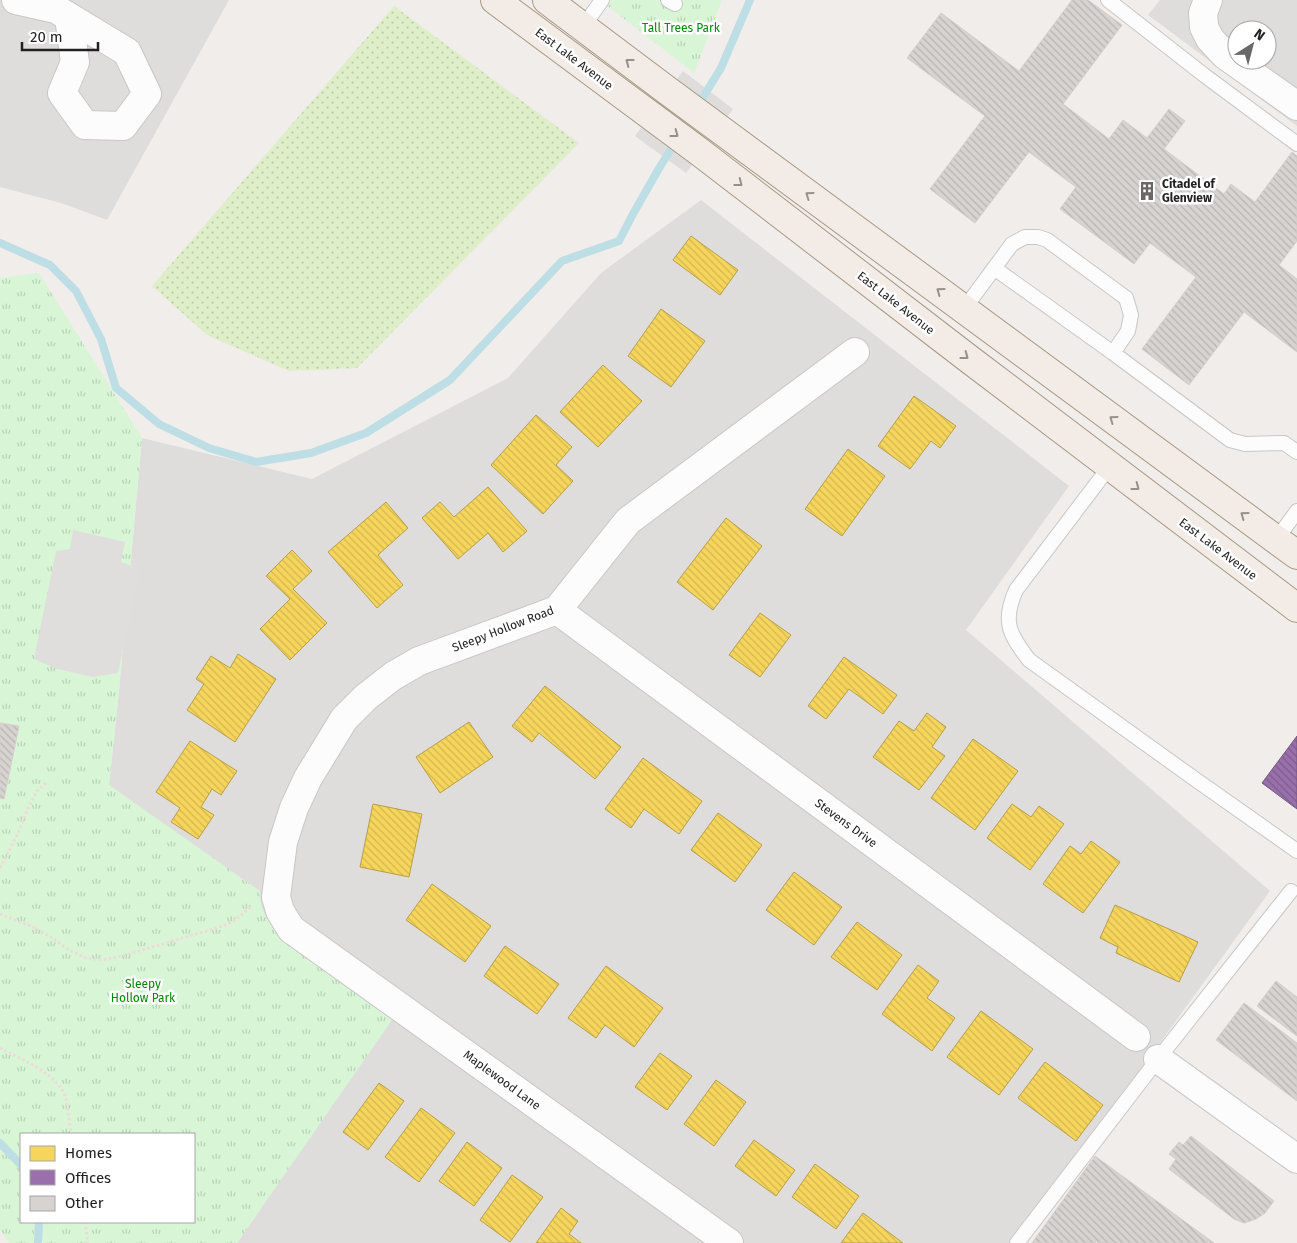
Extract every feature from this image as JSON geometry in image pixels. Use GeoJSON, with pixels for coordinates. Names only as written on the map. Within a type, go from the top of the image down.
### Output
{"type":"FeatureCollection","features":[{"type":"Feature","properties":{"kind":"main road","name":"East Lake Avenue"},"geometry":{"type":"LineString","coordinates":[[495,0],[650,115],[1297,608]]}},
{"type":"Feature","properties":{"kind":"main road"},"geometry":{"type":"LineString","coordinates":[[547,0],[1287,547]]}},
{"type":"Feature","properties":{"kind":"street"},"geometry":{"type":"LineString","coordinates":[[16,0],[56,9],[70,17]]}},
{"type":"Feature","properties":{"kind":"street"},"geometry":{"type":"LineString","coordinates":[[1208,0],[1203,13],[1204,27],[1210,39],[1225,55],[1297,106]]}},
{"type":"Feature","properties":{"kind":"street","name":"Sleepy Hollow Road"},"geometry":{"type":"LineString","coordinates":[[280,911],[276,897],[278,878],[283,842],[294,808],[308,778],[344,719],[392,676],[419,661],[557,610],[628,521],[855,352]]}},
{"type":"Feature","properties":{"kind":"street","name":"Stevens Drive"},"geometry":{"type":"LineString","coordinates":[[557,610],[1136,1037]]}},
{"type":"Feature","properties":{"kind":"street","name":"Maplewood Lane"},"geometry":{"type":"LineString","coordinates":[[280,911],[291,928],[729,1243]]}},
{"type":"Feature","properties":{"kind":"street"},"geometry":{"type":"LineString","coordinates":[[1158,1060],[1297,1159]]}},
{"type":"Feature","properties":{"kind":"lane"},"geometry":{"type":"LineString","coordinates":[[583,27],[602,0]]}},
{"type":"Feature","properties":{"kind":"lane"},"geometry":{"type":"LineString","coordinates":[[1108,0],[1297,144]]}},
{"type":"Feature","properties":{"kind":"lane"},"geometry":{"type":"LineString","coordinates":[[964,308],[1012,244],[1025,237],[1038,237],[1047,240],[1126,298],[1131,315],[1128,331],[1113,353]]}},
{"type":"Feature","properties":{"kind":"lane"},"geometry":{"type":"LineString","coordinates":[[994,268],[1230,440],[1245,444],[1284,443],[1297,452]]}},
{"type":"Feature","properties":{"kind":"lane"},"geometry":{"type":"LineString","coordinates":[[1110,466],[1016,590],[1010,603],[1009,627],[1015,642],[1029,660],[1297,852]]}},
{"type":"Feature","properties":{"kind":"lane"},"geometry":{"type":"LineString","coordinates":[[1287,547],[1297,511]]}},
{"type":"Feature","properties":{"kind":"lane"},"geometry":{"type":"LineString","coordinates":[[1017,1243],[1290,891]]}},
{"type":"Feature","properties":{"kind":"path"},"geometry":{"type":"LineString","coordinates":[[0,868],[18,833],[28,808],[37,792],[47,782]]}},
{"type":"Feature","properties":{"kind":"path"},"geometry":{"type":"LineString","coordinates":[[0,914],[31,926],[69,950],[86,958],[103,960],[224,926],[237,919],[253,904]]}},
{"type":"Feature","properties":{"kind":"path"},"geometry":{"type":"LineString","coordinates":[[0,1048],[48,1075],[58,1085],[65,1096],[71,1133]]}},
{"type":"Feature","properties":{"kind":"path"},"geometry":{"type":"LineString","coordinates":[[85,1223],[88,1243]]}},
{"type":"Feature","properties":{"kind":"shaded area"},"geometry":{"type":"Polygon","coordinates":[[[0,0],[229,0],[107,220],[61,203],[0,187],[0,0]]]}},
{"type":"Feature","properties":{"kind":"shaded area"},"geometry":{"type":"Polygon","coordinates":[[[1160,0],[1297,0],[1297,126],[1148,15],[1160,0]]]}},
{"type":"Feature","properties":{"kind":"shaded area"},"geometry":{"type":"Polygon","coordinates":[[[701,200],[1069,486],[966,630],[1270,891],[1015,1243],[237,1243],[393,1017],[279,931],[266,917],[260,904],[109,785],[142,438],[312,479],[508,378],[601,273],[701,200]]]}},
{"type":"Feature","properties":{"kind":"shaded area"},"geometry":{"type":"Polygon","coordinates":[[[73,530],[125,542],[121,562],[140,569],[118,673],[93,677],[57,669],[34,659],[56,551],[70,549],[73,530]]]}},
{"type":"Feature","properties":{"kind":"green space","name":"Tall Trees Park"},"geometry":{"type":"Polygon","coordinates":[[[600,0],[722,0],[694,73],[600,0]]]}},
{"type":"Feature","properties":{"kind":"green space"},"geometry":{"type":"Polygon","coordinates":[[[394,6],[579,143],[357,368],[289,371],[207,335],[152,286],[394,6]]]}},
{"type":"Feature","properties":{"kind":"green space","name":"Sleepy Hollow Park"},"geometry":{"type":"Polygon","coordinates":[[[39,273],[142,438],[109,785],[260,891],[261,904],[265,914],[279,931],[394,1017],[237,1243],[9,1243],[0,1230],[0,278],[39,273]]]}},
{"type":"Feature","properties":{"kind":"pier"},"geometry":{"type":"Polygon","coordinates":[[[683,71],[733,109],[686,173],[635,136],[683,71]]]}},
{"type":"Feature","properties":{"kind":"building: Homes"},"geometry":{"type":"Polygon","coordinates":[[[691,236],[738,270],[720,295],[673,260],[691,236]]]}},
{"type":"Feature","properties":{"kind":"building: Homes"},"geometry":{"type":"Polygon","coordinates":[[[661,309],[705,341],[671,387],[628,356],[661,309]]]}},
{"type":"Feature","properties":{"kind":"building: Homes"},"geometry":{"type":"Polygon","coordinates":[[[603,365],[642,401],[598,447],[560,412],[603,365]]]}},
{"type":"Feature","properties":{"kind":"building: Homes"},"geometry":{"type":"Polygon","coordinates":[[[914,396],[956,426],[940,448],[931,441],[910,469],[878,446],[914,396]]]}},
{"type":"Feature","properties":{"kind":"building: Homes"},"geometry":{"type":"Polygon","coordinates":[[[536,415],[572,447],[556,465],[573,481],[543,514],[491,465],[536,415]]]}},
{"type":"Feature","properties":{"kind":"building: Homes"},"geometry":{"type":"Polygon","coordinates":[[[848,449],[885,476],[842,536],[805,509],[848,449]]]}},
{"type":"Feature","properties":{"kind":"building: Homes"},"geometry":{"type":"Polygon","coordinates":[[[488,487],[527,531],[503,552],[488,533],[458,559],[422,518],[440,502],[454,517],[488,487]]]}},
{"type":"Feature","properties":{"kind":"building: Homes"},"geometry":{"type":"Polygon","coordinates":[[[386,502],[408,528],[378,555],[403,585],[377,608],[328,552],[386,502]]]}},
{"type":"Feature","properties":{"kind":"building: Homes"},"geometry":{"type":"Polygon","coordinates":[[[726,518],[762,546],[713,610],[677,582],[726,518]]]}},
{"type":"Feature","properties":{"kind":"building: Homes"},"geometry":{"type":"Polygon","coordinates":[[[292,550],[312,571],[293,589],[327,623],[290,660],[260,629],[290,599],[266,576],[292,550]]]}},
{"type":"Feature","properties":{"kind":"building: Homes"},"geometry":{"type":"Polygon","coordinates":[[[760,613],[791,635],[760,677],[729,655],[760,613]]]}},
{"type":"Feature","properties":{"kind":"building: Homes"},"geometry":{"type":"Polygon","coordinates":[[[238,654],[276,679],[235,742],[187,710],[204,684],[196,679],[211,656],[230,668],[238,654]]]}},
{"type":"Feature","properties":{"kind":"building: Homes"},"geometry":{"type":"Polygon","coordinates":[[[844,657],[897,695],[883,714],[849,689],[826,719],[808,706],[844,657]]]}},
{"type":"Feature","properties":{"kind":"building: Homes"},"geometry":{"type":"Polygon","coordinates":[[[545,686],[621,747],[595,779],[539,733],[532,742],[512,726],[545,686]]]}},
{"type":"Feature","properties":{"kind":"building: Homes"},"geometry":{"type":"Polygon","coordinates":[[[927,713],[946,727],[932,747],[945,756],[919,790],[873,757],[899,721],[914,731],[927,713]]]}},
{"type":"Feature","properties":{"kind":"building: Homes"},"geometry":{"type":"Polygon","coordinates":[[[469,722],[493,757],[440,793],[416,757],[469,722]]]}},
{"type":"Feature","properties":{"kind":"building: Homes"},"geometry":{"type":"Polygon","coordinates":[[[973,739],[1018,771],[975,830],[931,798],[973,739]]]}},
{"type":"Feature","properties":{"kind":"building: Homes"},"geometry":{"type":"Polygon","coordinates":[[[190,741],[237,771],[221,795],[212,789],[201,807],[214,815],[198,839],[171,822],[180,808],[156,792],[190,741]]]}},
{"type":"Feature","properties":{"kind":"building: Homes"},"geometry":{"type":"Polygon","coordinates":[[[643,758],[702,801],[679,834],[644,809],[631,828],[605,809],[643,758]]]}},
{"type":"Feature","properties":{"kind":"building: Homes"},"geometry":{"type":"Polygon","coordinates":[[[373,804],[422,814],[409,877],[360,867],[373,804]]]}},
{"type":"Feature","properties":{"kind":"building: Homes"},"geometry":{"type":"Polygon","coordinates":[[[1012,804],[1031,817],[1039,806],[1064,824],[1030,870],[987,838],[1012,804]]]}},
{"type":"Feature","properties":{"kind":"building: Homes"},"geometry":{"type":"Polygon","coordinates":[[[718,813],[762,845],[735,882],[691,850],[718,813]]]}},
{"type":"Feature","properties":{"kind":"building: Homes"},"geometry":{"type":"Polygon","coordinates":[[[1091,841],[1120,862],[1083,913],[1043,884],[1070,846],[1081,854],[1091,841]]]}},
{"type":"Feature","properties":{"kind":"building: Homes"},"geometry":{"type":"Polygon","coordinates":[[[794,872],[842,907],[814,945],[766,910],[794,872]]]}},
{"type":"Feature","properties":{"kind":"building: Homes"},"geometry":{"type":"Polygon","coordinates":[[[432,884],[491,926],[465,962],[406,920],[432,884]]]}},
{"type":"Feature","properties":{"kind":"building: Homes"},"geometry":{"type":"Polygon","coordinates":[[[1115,905],[1198,942],[1179,982],[1116,953],[1118,947],[1100,938],[1115,905]]]}},
{"type":"Feature","properties":{"kind":"building: Homes"},"geometry":{"type":"Polygon","coordinates":[[[857,922],[902,955],[877,990],[831,957],[857,922]]]}},
{"type":"Feature","properties":{"kind":"building: Homes"},"geometry":{"type":"Polygon","coordinates":[[[505,946],[559,984],[537,1014],[484,976],[505,946]]]}},
{"type":"Feature","properties":{"kind":"building: Homes"},"geometry":{"type":"Polygon","coordinates":[[[918,965],[939,981],[927,998],[955,1018],[932,1051],[882,1014],[918,965]]]}},
{"type":"Feature","properties":{"kind":"building: Homes"},"geometry":{"type":"Polygon","coordinates":[[[606,966],[663,1008],[634,1047],[605,1025],[596,1038],[568,1018],[606,966]]]}},
{"type":"Feature","properties":{"kind":"building: Homes"},"geometry":{"type":"Polygon","coordinates":[[[981,1011],[1033,1049],[999,1095],[947,1057],[981,1011]]]}},
{"type":"Feature","properties":{"kind":"building: Homes"},"geometry":{"type":"Polygon","coordinates":[[[660,1053],[692,1076],[667,1110],[635,1087],[660,1053]]]}},
{"type":"Feature","properties":{"kind":"building: Homes"},"geometry":{"type":"Polygon","coordinates":[[[1045,1062],[1103,1105],[1076,1141],[1018,1098],[1045,1062]]]}},
{"type":"Feature","properties":{"kind":"building: Homes"},"geometry":{"type":"Polygon","coordinates":[[[716,1080],[746,1102],[714,1146],[684,1124],[716,1080]]]}},
{"type":"Feature","properties":{"kind":"building: Homes"},"geometry":{"type":"Polygon","coordinates":[[[379,1083],[404,1101],[368,1150],[343,1132],[379,1083]]]}},
{"type":"Feature","properties":{"kind":"building: Homes"},"geometry":{"type":"Polygon","coordinates":[[[421,1108],[455,1133],[419,1182],[385,1157],[421,1108]]]}},
{"type":"Feature","properties":{"kind":"building: Homes"},"geometry":{"type":"Polygon","coordinates":[[[754,1140],[795,1170],[776,1196],[735,1166],[754,1140]]]}},
{"type":"Feature","properties":{"kind":"building: Homes"},"geometry":{"type":"Polygon","coordinates":[[[467,1142],[502,1168],[474,1206],[439,1181],[467,1142]]]}},
{"type":"Feature","properties":{"kind":"building: Homes"},"geometry":{"type":"Polygon","coordinates":[[[815,1164],[859,1196],[836,1229],[792,1197],[815,1164]]]}},
{"type":"Feature","properties":{"kind":"building: Homes"},"geometry":{"type":"Polygon","coordinates":[[[512,1175],[543,1197],[510,1242],[480,1220],[512,1175]]]}},
{"type":"Feature","properties":{"kind":"building: Homes"},"geometry":{"type":"Polygon","coordinates":[[[561,1208],[578,1221],[569,1234],[581,1243],[536,1243],[561,1208]]]}},
{"type":"Feature","properties":{"kind":"building: Homes"},"geometry":{"type":"Polygon","coordinates":[[[863,1213],[903,1243],[841,1243],[863,1213]]]}},
{"type":"Feature","properties":{"kind":"building: Offices"},"geometry":{"type":"Polygon","coordinates":[[[1297,736],[1297,809],[1262,783],[1297,736]]]}},
{"type":"Feature","properties":{"kind":"building: Other","name":"Citadel of Glenview"},"geometry":{"type":"Polygon","coordinates":[[[1072,0],[1088,0],[1122,25],[1063,104],[1109,139],[1123,120],[1147,138],[1169,109],[1185,121],[1164,149],[1224,194],[1231,184],[1255,202],[1292,152],[1297,156],[1297,241],[1279,265],[1297,279],[1297,352],[1244,312],[1189,385],[1142,349],[1196,277],[1150,243],[1134,264],[1060,209],[1076,187],[1029,152],[975,223],[930,189],[985,116],[907,58],[941,13],[1019,71],[1072,0]]]}},
{"type":"Feature","properties":{"kind":"building: Other"},"geometry":{"type":"Polygon","coordinates":[[[0,723],[19,726],[4,799],[0,798],[0,723]]]}},
{"type":"Feature","properties":{"kind":"building: Other"},"geometry":{"type":"Polygon","coordinates":[[[1276,981],[1297,997],[1297,1036],[1257,1006],[1276,981]]]}},
{"type":"Feature","properties":{"kind":"building: Other"},"geometry":{"type":"Polygon","coordinates":[[[1244,1003],[1297,1043],[1297,1101],[1216,1040],[1244,1003]]]}},
{"type":"Feature","properties":{"kind":"building: Other"},"geometry":{"type":"Polygon","coordinates":[[[1191,1136],[1274,1201],[1265,1213],[1256,1219],[1244,1223],[1234,1219],[1169,1169],[1176,1159],[1169,1154],[1179,1142],[1183,1145],[1191,1136]]]}},
{"type":"Feature","properties":{"kind":"building: Other"},"geometry":{"type":"Polygon","coordinates":[[[1095,1156],[1214,1243],[1098,1243],[1096,1241],[1095,1243],[1032,1243],[1095,1156]]]}},
{"type":"Feature","properties":{"kind":"waterway"},"geometry":{"type":"LineString","coordinates":[[0,243],[50,265],[76,291],[101,339],[116,388],[159,424],[209,448],[256,462],[311,453],[366,433],[450,380],[562,261],[619,241],[658,170],[721,68],[750,0]]}},
{"type":"Feature","properties":{"kind":"waterway"},"geometry":{"type":"LineString","coordinates":[[0,1143],[20,1164]]}},
{"type":"Feature","properties":{"kind":"waterway"},"geometry":{"type":"LineString","coordinates":[[38,1243],[39,1223]]}},
{"type":"Feature","properties":{"kind":"place","name":"Citadel of Glenview"},"geometry":{"type":"Point","coordinates":[1147,191]}}]}
